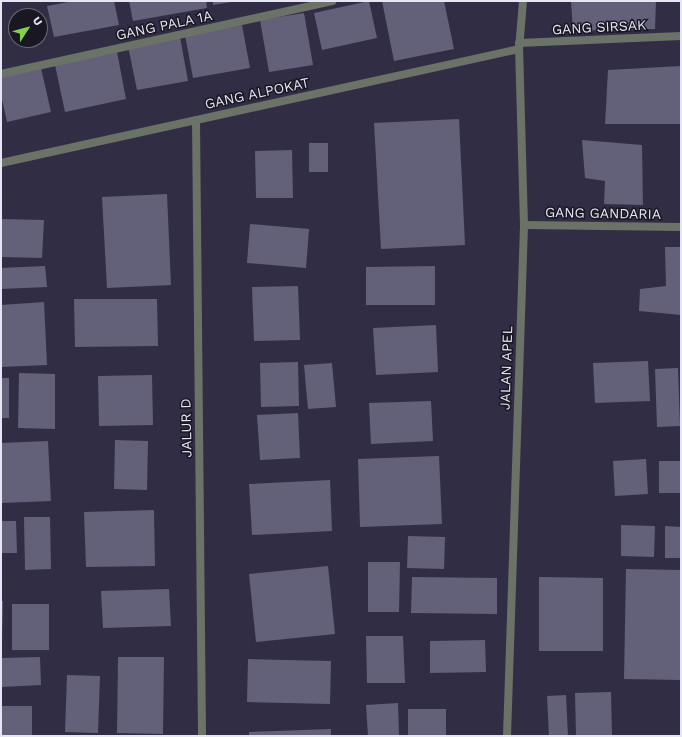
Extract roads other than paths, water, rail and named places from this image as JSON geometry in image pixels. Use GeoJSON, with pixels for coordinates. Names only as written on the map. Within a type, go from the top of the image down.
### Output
{"type":"FeatureCollection","features":[{"type":"Feature","properties":{"kind":"street","name":"GANG PALA 1A"},"geometry":{"type":"LineString","coordinates":[[1,74],[332,1]]}},
{"type":"Feature","properties":{"kind":"street","name":"JALAN APEL"},"geometry":{"type":"LineString","coordinates":[[507,736],[524,225],[519,46],[523,1]]}},
{"type":"Feature","properties":{"kind":"street","name":"GANG SIRSAK"},"geometry":{"type":"LineString","coordinates":[[519,46],[681,36]]}},
{"type":"Feature","properties":{"kind":"street","name":"GANG ALPOKAT"},"geometry":{"type":"LineString","coordinates":[[1,163],[519,46]]}},
{"type":"Feature","properties":{"kind":"street","name":"JALUR D"},"geometry":{"type":"LineString","coordinates":[[196,120],[202,736]]}},
{"type":"Feature","properties":{"kind":"street","name":"GANG GANDARIA"},"geometry":{"type":"LineString","coordinates":[[524,225],[681,227]]}}]}
